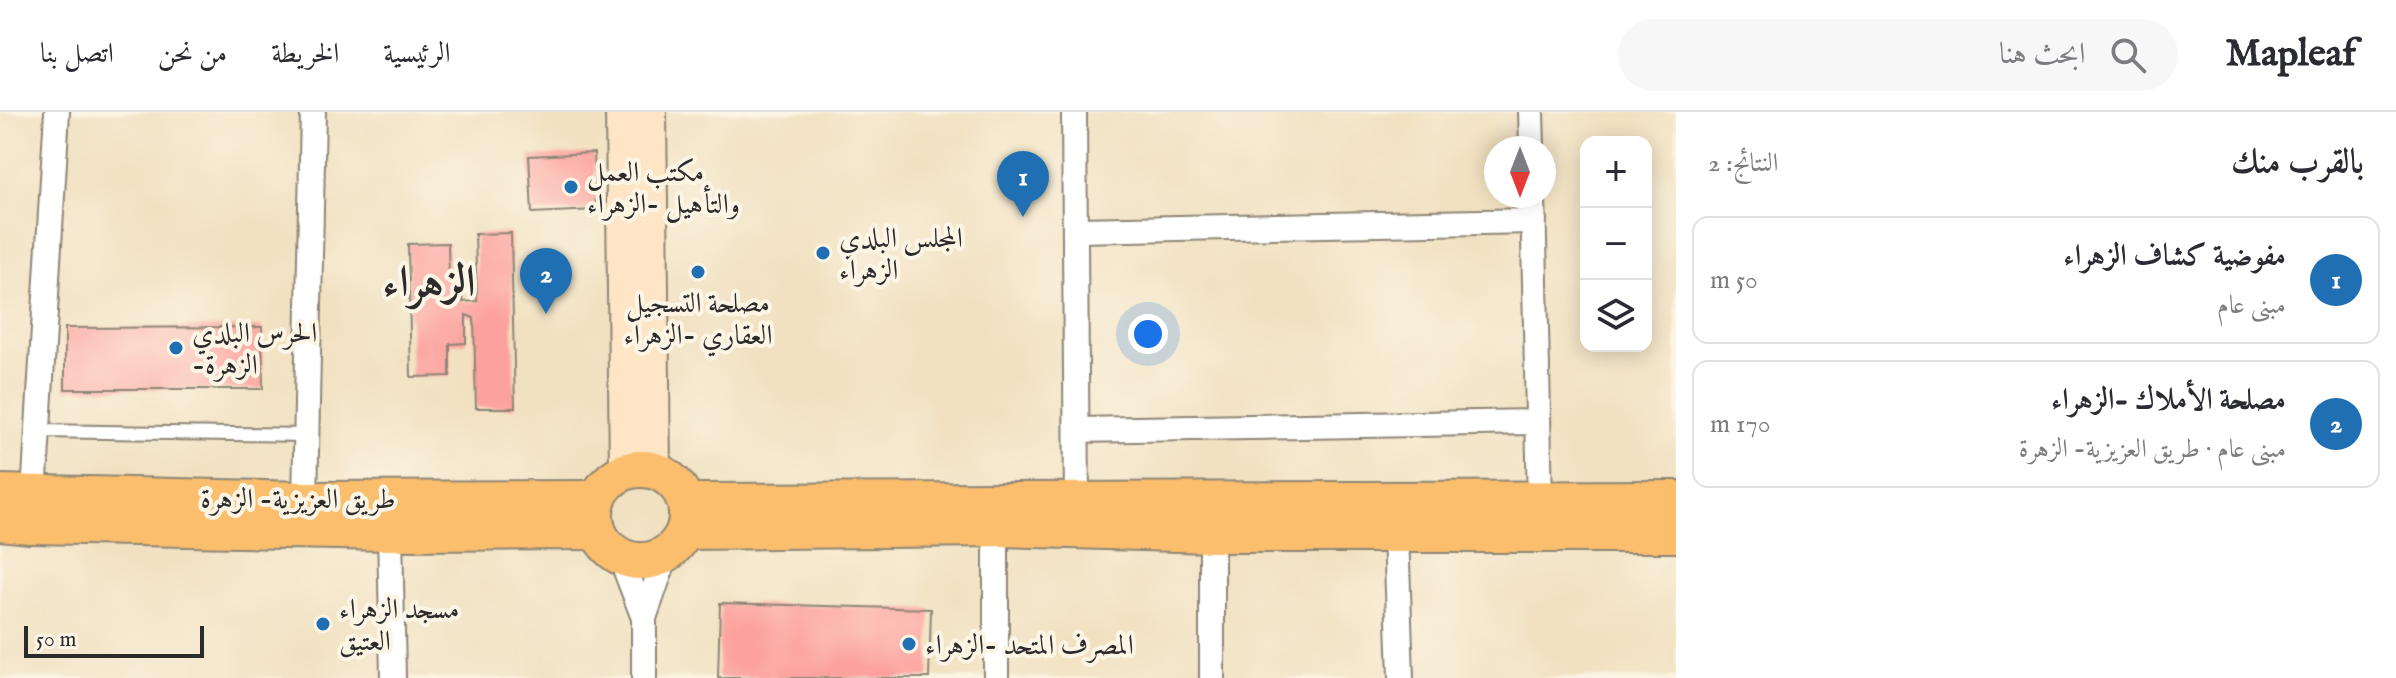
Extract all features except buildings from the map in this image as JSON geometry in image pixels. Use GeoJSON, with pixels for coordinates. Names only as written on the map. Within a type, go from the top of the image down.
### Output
{"type":"FeatureCollection","features":[{"type":"Feature","properties":{"kind":"main road"},"geometry":{"type":"LineString","coordinates":[[679,529],[674,482],[640,471],[608,482],[597,515],[606,547],[621,558],[636,562],[652,561],[679,529],[1077,502],[1540,501],[1676,507]]}},
{"type":"Feature","properties":{"kind":"main road","name":"طريق العزيزية- الزهرة"},"geometry":{"type":"LineString","coordinates":[[17,494],[305,500],[597,515]]}},
{"type":"Feature","properties":{"kind":"main road"},"geometry":{"type":"LineString","coordinates":[[679,529],[996,528],[1212,534],[1396,533],[1676,507]]}},
{"type":"Feature","properties":{"kind":"main road","name":"طريق العزيزية- الزهرة"},"geometry":{"type":"LineString","coordinates":[[0,522],[390,532],[597,515]]}},
{"type":"Feature","properties":{"kind":"street"},"geometry":{"type":"LineString","coordinates":[[17,494],[38,431],[57,112]]}},
{"type":"Feature","properties":{"kind":"street"},"geometry":{"type":"LineString","coordinates":[[305,500],[313,112]]}},
{"type":"Feature","properties":{"kind":"street"},"geometry":{"type":"LineString","coordinates":[[622,112],[640,471]]}},
{"type":"Feature","properties":{"kind":"street"},"geometry":{"type":"LineString","coordinates":[[640,471],[650,112]]}},
{"type":"Feature","properties":{"kind":"street"},"geometry":{"type":"LineString","coordinates":[[1074,112],[1077,502]]}},
{"type":"Feature","properties":{"kind":"street"},"geometry":{"type":"LineString","coordinates":[[1531,112],[1532,136]]}},
{"type":"Feature","properties":{"kind":"street"},"geometry":{"type":"LineString","coordinates":[[1533,208],[1540,501]]}},
{"type":"Feature","properties":{"kind":"street"},"geometry":{"type":"LineString","coordinates":[[1076,230],[1534,221]]}},
{"type":"Feature","properties":{"kind":"street"},"geometry":{"type":"LineString","coordinates":[[1077,430],[1538,422]]}},
{"type":"Feature","properties":{"kind":"street"},"geometry":{"type":"LineString","coordinates":[[996,528],[996,678]]}},
{"type":"Feature","properties":{"kind":"street"},"geometry":{"type":"LineString","coordinates":[[644,618],[679,529]]}},
{"type":"Feature","properties":{"kind":"street"},"geometry":{"type":"LineString","coordinates":[[390,532],[393,678]]}},
{"type":"Feature","properties":{"kind":"street"},"geometry":{"type":"LineString","coordinates":[[1396,533],[1401,678]]}},
{"type":"Feature","properties":{"kind":"street"},"geometry":{"type":"LineString","coordinates":[[1212,534],[1212,678]]}},
{"type":"Feature","properties":{"kind":"street"},"geometry":{"type":"LineString","coordinates":[[621,558],[644,618],[644,678]]}},
{"type":"Feature","properties":{"kind":"lane"},"geometry":{"type":"LineString","coordinates":[[38,431],[306,435]]}},
{"type":"Feature","properties":{"kind":"place","name":"مكتب العمل والتأهيل -الزهراء"},"geometry":{"type":"Point","coordinates":[571,187]}},
{"type":"Feature","properties":{"kind":"place","name":"مفوضية كشاف الزهراء"},"geometry":{"type":"Point","coordinates":[1023,217]}},
{"type":"Feature","properties":{"kind":"place","name":"المجلس البلدي الزهراء"},"geometry":{"type":"Point","coordinates":[823,253]}},
{"type":"Feature","properties":{"kind":"place","name":"مصلحة التسجيل العقاري -الزهراء"},"geometry":{"type":"Point","coordinates":[698,272]}},
{"type":"Feature","properties":{"kind":"place","name":"مصلحة الأملاك -الزهراء"},"geometry":{"type":"Point","coordinates":[546,314]}},
{"type":"Feature","properties":{"kind":"place","name":"الحرس البلدي -الزهرة"},"geometry":{"type":"Point","coordinates":[176,348]}},
{"type":"Feature","properties":{"kind":"place","name":"مسجد الزهراء العتيق"},"geometry":{"type":"Point","coordinates":[323,624]}},
{"type":"Feature","properties":{"kind":"place","name":"المصرف المتحد -الزهراء"},"geometry":{"type":"Point","coordinates":[909,644]}},
{"type":"Feature","properties":{"kind":"district","name":"الزهراء"},"geometry":{"type":"Point","coordinates":[429,281]}}]}
